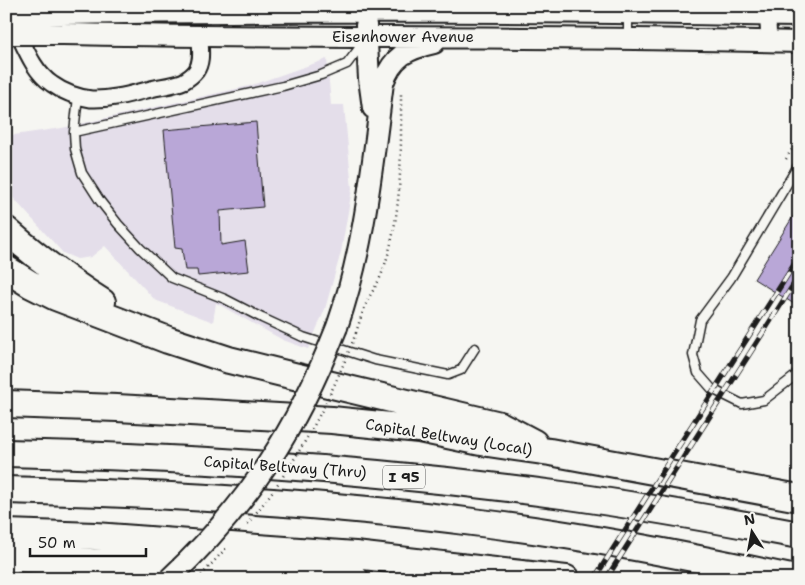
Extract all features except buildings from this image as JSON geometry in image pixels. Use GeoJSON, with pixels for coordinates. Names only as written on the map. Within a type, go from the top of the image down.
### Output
{"type":"FeatureCollection","features":[{"type":"Feature","properties":{"kind":"highway"},"geometry":{"type":"LineString","coordinates":[[6,230],[36,256],[70,281],[107,306],[168,340]]}},
{"type":"Feature","properties":{"kind":"highway"},"geometry":{"type":"LineString","coordinates":[[6,269],[56,297],[168,340],[229,360],[500,425],[550,452]]}},
{"type":"Feature","properties":{"kind":"highway","name":"Capital Beltway (Local)"},"geometry":{"type":"LineString","coordinates":[[6,404],[332,420],[419,429],[481,442],[550,452],[799,498]]}},
{"type":"Feature","properties":{"kind":"highway","name":"Capital Beltway (Thru)"},"geometry":{"type":"LineString","coordinates":[[6,453],[101,455],[372,474],[561,495],[660,510],[799,535]]}},
{"type":"Feature","properties":{"kind":"highway"},"geometry":{"type":"LineString","coordinates":[[6,490],[116,493],[310,505],[471,522],[606,541],[796,579]]}},
{"type":"Feature","properties":{"kind":"highway"},"geometry":{"type":"LineString","coordinates":[[6,533],[95,536],[355,555],[566,579]]}},
{"type":"Feature","properties":{"kind":"highway"},"geometry":{"type":"LineString","coordinates":[[6,558],[235,569],[355,579]]}},
{"type":"Feature","properties":{"kind":"highway"},"geometry":{"type":"LineString","coordinates":[[6,576],[235,569]]}},
{"type":"Feature","properties":{"kind":"main road","name":"Eisenhower Avenue"},"geometry":{"type":"LineString","coordinates":[[6,15],[365,9],[628,13],[768,11],[799,16]]}},
{"type":"Feature","properties":{"kind":"main road"},"geometry":{"type":"LineString","coordinates":[[365,9],[369,79],[376,137]]}},
{"type":"Feature","properties":{"kind":"main road","name":"Eisenhower Avenue"},"geometry":{"type":"LineString","coordinates":[[6,34],[200,37],[628,38],[799,42]]}},
{"type":"Feature","properties":{"kind":"main road"},"geometry":{"type":"LineString","coordinates":[[169,579],[228,518],[255,484],[275,455],[346,330],[348,296],[358,260],[383,83],[388,68],[397,58],[422,46],[470,37]]}},
{"type":"Feature","properties":{"kind":"street"},"geometry":{"type":"LineString","coordinates":[[6,7],[32,61],[42,76],[58,89],[78,97],[106,98],[183,81],[192,75],[198,66],[201,56],[200,37]]}},
{"type":"Feature","properties":{"kind":"street"},"geometry":{"type":"LineString","coordinates":[[768,11],[769,41]]}},
{"type":"Feature","properties":{"kind":"lane"},"geometry":{"type":"LineString","coordinates":[[628,13],[628,38]]}},
{"type":"Feature","properties":{"kind":"lane"},"geometry":{"type":"LineString","coordinates":[[74,132],[283,86],[321,75],[347,64],[367,38]]}},
{"type":"Feature","properties":{"kind":"lane"},"geometry":{"type":"LineString","coordinates":[[78,97],[74,132],[75,150],[82,174],[118,224],[172,278],[224,298],[262,318],[303,336],[375,360],[448,375],[461,370],[474,348]]}},
{"type":"Feature","properties":{"kind":"lane"},"geometry":{"type":"LineString","coordinates":[[799,164],[731,278],[700,320],[693,355],[698,373],[712,389],[742,404],[764,400],[795,376],[799,370]]}},
{"type":"Feature","properties":{"kind":"path"},"geometry":{"type":"LineString","coordinates":[[346,330],[366,304],[382,274],[391,242],[398,199],[401,149],[401,87]]}},
{"type":"Feature","properties":{"kind":"path"},"geometry":{"type":"LineString","coordinates":[[786,159],[799,138]]}},
{"type":"Feature","properties":{"kind":"shaded area"},"geometry":{"type":"Polygon","coordinates":[[[327,59],[331,105],[344,105],[352,189],[341,252],[325,309],[308,349],[283,340],[216,303],[213,322],[155,300],[105,246],[91,257],[77,259],[63,253],[6,190],[7,136],[62,128],[249,86],[327,59]]]}},
{"type":"Feature","properties":{"kind":"railway"},"geometry":{"type":"LineString","coordinates":[[594,579],[799,257]]}},
{"type":"Feature","properties":{"kind":"railway"},"geometry":{"type":"LineString","coordinates":[[606,579],[799,276]]}}]}
